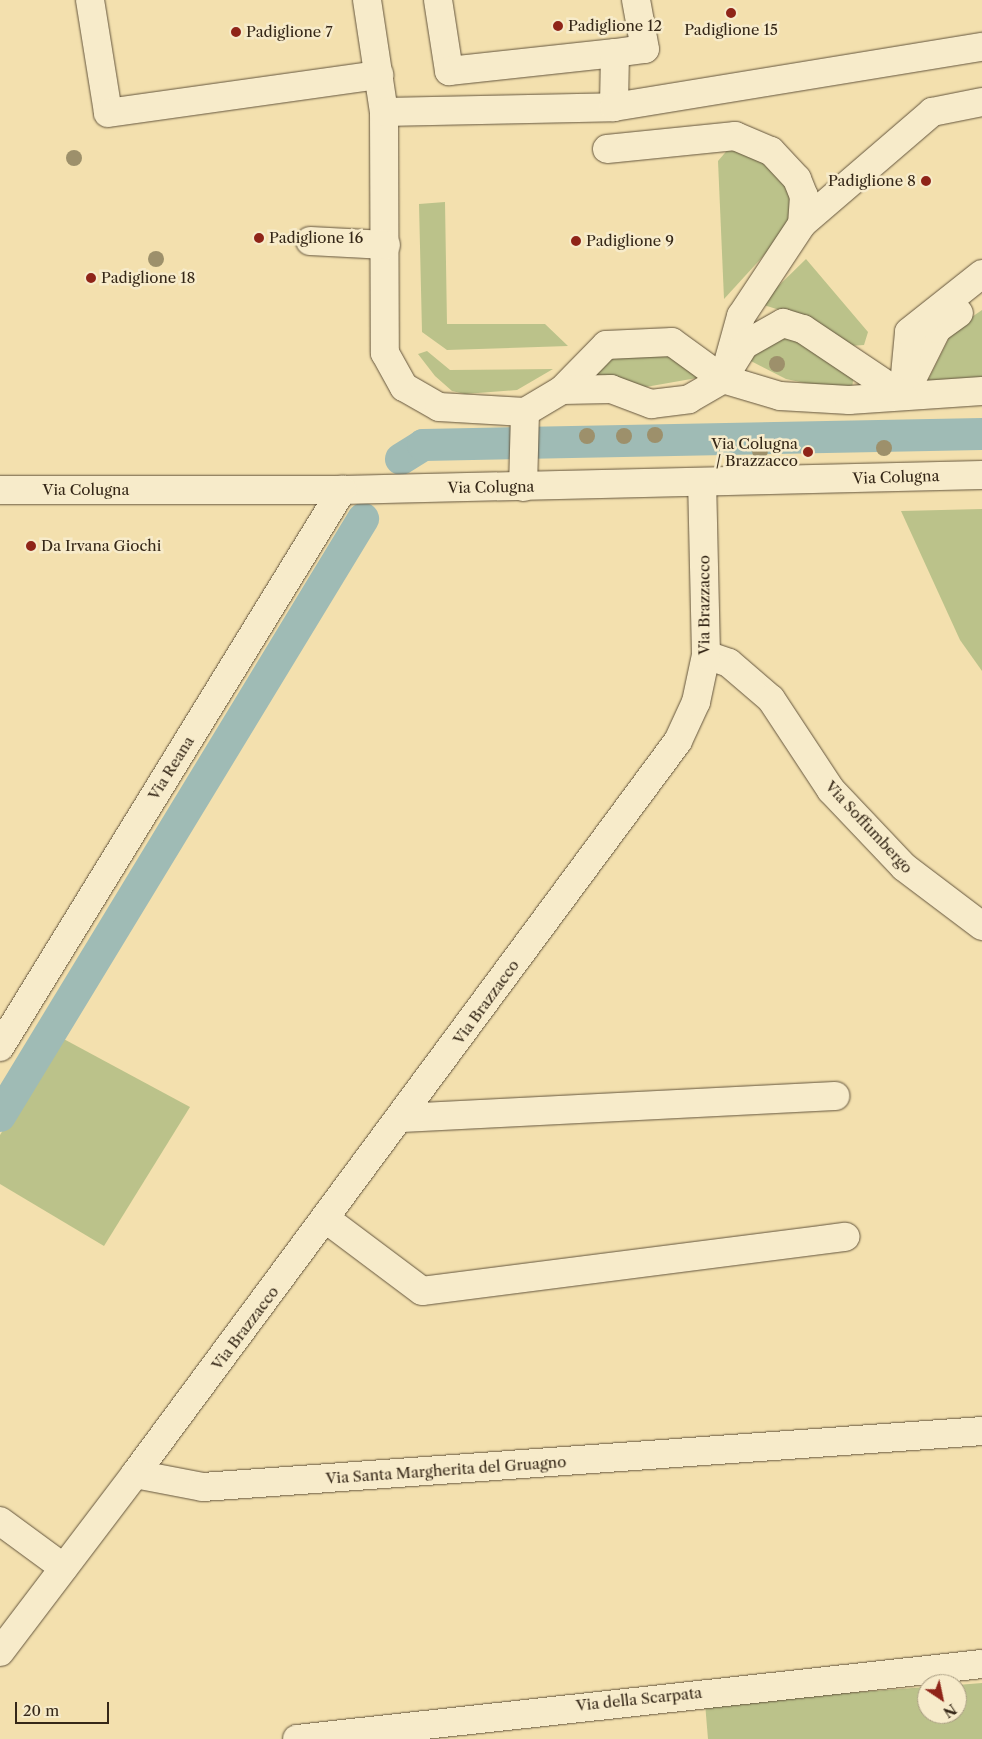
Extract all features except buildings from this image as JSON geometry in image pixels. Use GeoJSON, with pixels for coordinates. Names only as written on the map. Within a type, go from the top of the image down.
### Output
{"type":"FeatureCollection","features":[{"type":"Feature","properties":{"kind":"street"},"geometry":{"type":"LineString","coordinates":[[90,0],[108,113],[379,76]]}},
{"type":"Feature","properties":{"kind":"street"},"geometry":{"type":"LineString","coordinates":[[367,0],[384,112],[386,245],[384,353],[404,387],[439,407],[524,422]]}},
{"type":"Feature","properties":{"kind":"street"},"geometry":{"type":"LineString","coordinates":[[438,0],[448,71],[645,49],[636,0]]}},
{"type":"Feature","properties":{"kind":"street"},"geometry":{"type":"LineString","coordinates":[[384,112],[614,107],[982,47]]}},
{"type":"Feature","properties":{"kind":"street"},"geometry":{"type":"LineString","coordinates":[[614,107],[615,53]]}},
{"type":"Feature","properties":{"kind":"street"},"geometry":{"type":"LineString","coordinates":[[724,379],[741,316],[802,224],[932,112],[982,102]]}},
{"type":"Feature","properties":{"kind":"street"},"geometry":{"type":"LineString","coordinates":[[607,150],[735,136],[754,140],[771,151],[797,178],[804,196],[802,224]]}},
{"type":"Feature","properties":{"kind":"street"},"geometry":{"type":"LineString","coordinates":[[310,242],[386,245]]}},
{"type":"Feature","properties":{"kind":"street"},"geometry":{"type":"LineString","coordinates":[[903,396],[909,332],[982,274]]}},
{"type":"Feature","properties":{"kind":"street"},"geometry":{"type":"LineString","coordinates":[[903,396],[937,329],[982,296]]}},
{"type":"Feature","properties":{"kind":"street"},"geometry":{"type":"LineString","coordinates":[[562,390],[611,388],[651,404],[666,404],[689,399],[724,379],[744,345],[783,323],[803,329],[903,396]]}},
{"type":"Feature","properties":{"kind":"street"},"geometry":{"type":"LineString","coordinates":[[524,487],[524,422],[562,390],[606,345],[672,342],[724,379],[780,396],[849,400],[982,391]]}},
{"type":"Feature","properties":{"kind":"street","name":"Via Colugna"},"geometry":{"type":"LineString","coordinates":[[0,490],[342,490],[982,475]]}},
{"type":"Feature","properties":{"kind":"street","name":"Via Brazzacco"},"geometry":{"type":"LineString","coordinates":[[135,1474],[401,1118],[678,741],[696,702],[706,655],[702,482]]}},
{"type":"Feature","properties":{"kind":"street","name":"Via Reana"},"geometry":{"type":"LineString","coordinates":[[0,1047],[342,490]]}},
{"type":"Feature","properties":{"kind":"street","name":"Via Soffumbergo"},"geometry":{"type":"LineString","coordinates":[[706,655],[729,663],[771,699],[831,790],[904,867],[982,926]]}},
{"type":"Feature","properties":{"kind":"street"},"geometry":{"type":"LineString","coordinates":[[401,1118],[835,1096]]}},
{"type":"Feature","properties":{"kind":"street"},"geometry":{"type":"LineString","coordinates":[[326,1219],[422,1291],[846,1238]]}},
{"type":"Feature","properties":{"kind":"street","name":"Via Santa Margherita del Gruagno"},"geometry":{"type":"LineString","coordinates":[[135,1474],[202,1487],[982,1431]]}},
{"type":"Feature","properties":{"kind":"street"},"geometry":{"type":"LineString","coordinates":[[0,1652],[135,1474]]}},
{"type":"Feature","properties":{"kind":"street"},"geometry":{"type":"LineString","coordinates":[[0,1521],[64,1568]]}},
{"type":"Feature","properties":{"kind":"street","name":"Via della Scarpata"},"geometry":{"type":"LineString","coordinates":[[297,1739],[982,1664]]}},
{"type":"Feature","properties":{"kind":"green space"},"geometry":{"type":"Polygon","coordinates":[[[730,147],[752,151],[796,198],[786,231],[724,299],[718,161],[730,147]]]}},
{"type":"Feature","properties":{"kind":"green space"},"geometry":{"type":"Polygon","coordinates":[[[445,202],[447,324],[545,324],[568,346],[447,350],[422,332],[419,204],[445,202]]]}},
{"type":"Feature","properties":{"kind":"green space"},"geometry":{"type":"Polygon","coordinates":[[[806,259],[868,332],[864,345],[849,346],[796,315],[760,304],[806,259]]]}},
{"type":"Feature","properties":{"kind":"green space"},"geometry":{"type":"Polygon","coordinates":[[[982,310],[982,379],[927,382],[953,330],[982,310]]]}},
{"type":"Feature","properties":{"kind":"green space"},"geometry":{"type":"Polygon","coordinates":[[[778,334],[797,337],[854,373],[852,388],[833,389],[786,379],[743,357],[778,334]]]}},
{"type":"Feature","properties":{"kind":"green space"},"geometry":{"type":"Polygon","coordinates":[[[427,351],[450,370],[553,369],[517,390],[465,394],[452,391],[435,376],[418,354],[427,351]]]}},
{"type":"Feature","properties":{"kind":"green space"},"geometry":{"type":"Polygon","coordinates":[[[673,351],[708,376],[640,388],[578,383],[608,353],[673,351]]]}},
{"type":"Feature","properties":{"kind":"green space"},"geometry":{"type":"Polygon","coordinates":[[[982,509],[982,671],[960,640],[901,511],[982,509]]]}},
{"type":"Feature","properties":{"kind":"green space"},"geometry":{"type":"Polygon","coordinates":[[[60,1037],[190,1107],[104,1246],[0,1184],[0,1135],[60,1037]]]}},
{"type":"Feature","properties":{"kind":"green space"},"geometry":{"type":"Polygon","coordinates":[[[982,1683],[982,1739],[708,1739],[705,1703],[917,1688],[917,1724],[967,1724],[967,1684],[982,1683]]]}},
{"type":"Feature","properties":{"kind":"waterway"},"geometry":{"type":"LineString","coordinates":[[401,459],[423,445],[982,434]]}},
{"type":"Feature","properties":{"kind":"waterway"},"geometry":{"type":"LineString","coordinates":[[0,1116],[363,519]]}},
{"type":"Feature","properties":{"kind":"place","name":"Padiglione 15"},"geometry":{"type":"Point","coordinates":[731,13]}},
{"type":"Feature","properties":{"kind":"place","name":"Padiglione 12"},"geometry":{"type":"Point","coordinates":[558,26]}},
{"type":"Feature","properties":{"kind":"place","name":"Padiglione 7"},"geometry":{"type":"Point","coordinates":[236,32]}},
{"type":"Feature","properties":{"kind":"place","name":"Padiglione 8"},"geometry":{"type":"Point","coordinates":[926,181]}},
{"type":"Feature","properties":{"kind":"place","name":"Padiglione 16"},"geometry":{"type":"Point","coordinates":[259,238]}},
{"type":"Feature","properties":{"kind":"place","name":"Padiglione 9"},"geometry":{"type":"Point","coordinates":[576,241]}},
{"type":"Feature","properties":{"kind":"place","name":"Padiglione 18"},"geometry":{"type":"Point","coordinates":[91,278]}},
{"type":"Feature","properties":{"kind":"place","name":"Via Colugna / Brazzacco"},"geometry":{"type":"Point","coordinates":[808,452]}},
{"type":"Feature","properties":{"kind":"place","name":"Da Irvana Giochi"},"geometry":{"type":"Point","coordinates":[31,546]}}]}
